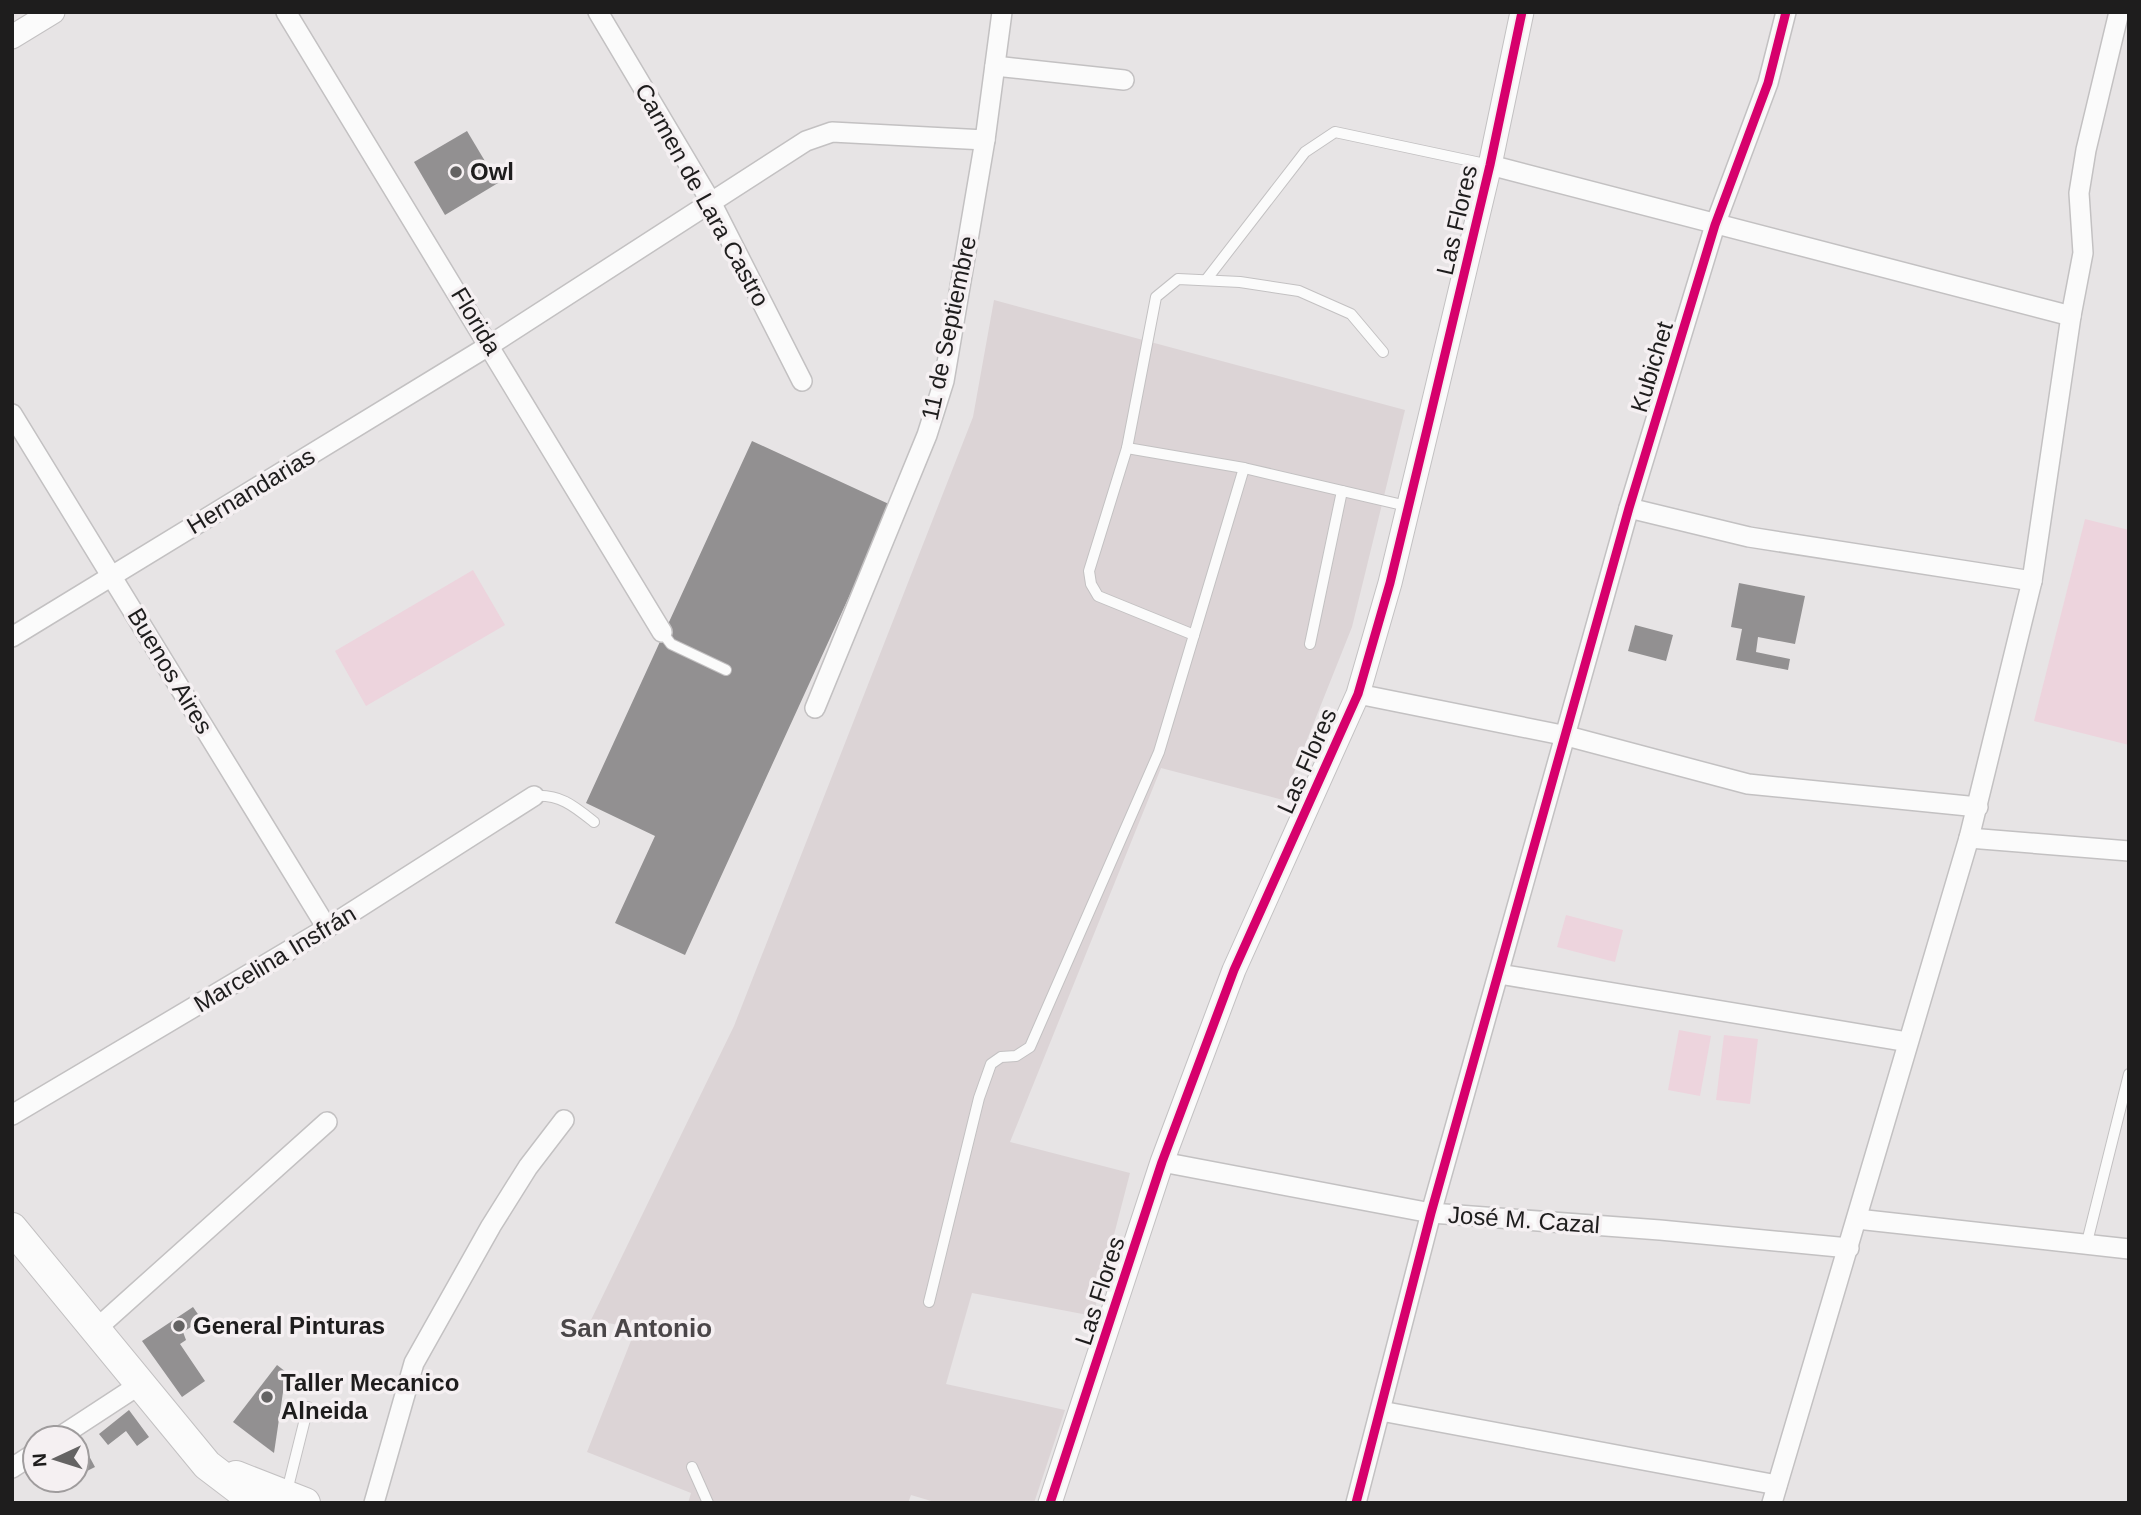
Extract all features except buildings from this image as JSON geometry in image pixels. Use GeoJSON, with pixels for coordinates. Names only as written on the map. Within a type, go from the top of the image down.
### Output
{"type":"FeatureCollection","features":[{"type":"Feature","properties":{"kind":"main road"},"geometry":{"type":"LineString","coordinates":[[12,1228],[206,1465],[283,1500]]}},
{"type":"Feature","properties":{"kind":"street"},"geometry":{"type":"LineString","coordinates":[[12,37],[53,12]]}},
{"type":"Feature","properties":{"kind":"street","name":"Florida"},"geometry":{"type":"LineString","coordinates":[[286,12],[663,632]]}},
{"type":"Feature","properties":{"kind":"street","name":"Carmen de Lara Castro"},"geometry":{"type":"LineString","coordinates":[[598,12],[711,202],[802,380]]}},
{"type":"Feature","properties":{"kind":"street","name":"11 de Septiembre"},"geometry":{"type":"LineString","coordinates":[[816,708],[927,435],[944,381],[985,140],[1002,12]]}},
{"type":"Feature","properties":{"kind":"street","name":"Las Flores"},"geometry":{"type":"LineString","coordinates":[[1050,1503],[1162,1162],[1234,970],[1358,694],[1390,583],[1490,165],[1522,12]]}},
{"type":"Feature","properties":{"kind":"street","name":"Kubichet"},"geometry":{"type":"LineString","coordinates":[[1356,1503],[1431,1213],[1629,508],[1715,225],[1768,83],[1786,12]]}},
{"type":"Feature","properties":{"kind":"street"},"geometry":{"type":"LineString","coordinates":[[1381,1411],[1774,1494],[1978,807],[2032,581],[2071,316],[2083,253],[2079,193],[2082,172],[2119,12]]}},
{"type":"Feature","properties":{"kind":"street"},"geometry":{"type":"LineString","coordinates":[[995,66],[1124,80]]}},
{"type":"Feature","properties":{"kind":"street","name":"Hernandarias"},"geometry":{"type":"LineString","coordinates":[[12,637],[490,345],[807,141],[832,132],[985,140]]}},
{"type":"Feature","properties":{"kind":"street"},"geometry":{"type":"LineString","coordinates":[[1490,165],[2071,316]]}},
{"type":"Feature","properties":{"kind":"street","name":"Buenos Aires"},"geometry":{"type":"LineString","coordinates":[[12,414],[327,928]]}},
{"type":"Feature","properties":{"kind":"street"},"geometry":{"type":"LineString","coordinates":[[1629,508],[1749,537],[2032,581]]}},
{"type":"Feature","properties":{"kind":"street"},"geometry":{"type":"LineString","coordinates":[[1358,694],[1567,736],[1748,784],[1978,807]]}},
{"type":"Feature","properties":{"kind":"street","name":"Marcelina Insfrán"},"geometry":{"type":"LineString","coordinates":[[12,1115],[327,928],[534,796]]}},
{"type":"Feature","properties":{"kind":"street"},"geometry":{"type":"LineString","coordinates":[[1969,838],[2129,851]]}},
{"type":"Feature","properties":{"kind":"street"},"geometry":{"type":"LineString","coordinates":[[1499,974],[1908,1042]]}},
{"type":"Feature","properties":{"kind":"street"},"geometry":{"type":"LineString","coordinates":[[374,1503],[414,1363],[491,1226],[528,1167],[564,1120]]}},
{"type":"Feature","properties":{"kind":"street"},"geometry":{"type":"LineString","coordinates":[[95,1330],[327,1122]]}},
{"type":"Feature","properties":{"kind":"street","name":"José M. Cazal"},"geometry":{"type":"LineString","coordinates":[[1162,1162],[1431,1213],[1660,1230],[1849,1248]]}},
{"type":"Feature","properties":{"kind":"street"},"geometry":{"type":"LineString","coordinates":[[1857,1219],[2129,1249]]}},
{"type":"Feature","properties":{"kind":"street"},"geometry":{"type":"LineString","coordinates":[[79,1424],[139,1385]]}},
{"type":"Feature","properties":{"kind":"lane"},"geometry":{"type":"LineString","coordinates":[[1206,280],[1305,152],[1335,132],[1490,165]]}},
{"type":"Feature","properties":{"kind":"lane"},"geometry":{"type":"LineString","coordinates":[[1194,635],[1098,596],[1091,584],[1089,571],[1127,448],[1156,298],[1178,279],[1299,291],[1351,314],[1383,352]]}},
{"type":"Feature","properties":{"kind":"lane"},"geometry":{"type":"LineString","coordinates":[[1127,448],[1244,468],[1407,506]]}},
{"type":"Feature","properties":{"kind":"lane"},"geometry":{"type":"LineString","coordinates":[[929,1302],[979,1098],[991,1064],[1001,1057],[1016,1056],[1030,1047],[1159,752],[1244,468]]}},
{"type":"Feature","properties":{"kind":"lane"},"geometry":{"type":"LineString","coordinates":[[1310,644],[1342,491]]}},
{"type":"Feature","properties":{"kind":"lane"},"geometry":{"type":"LineString","coordinates":[[663,632],[671,644],[726,670]]}},
{"type":"Feature","properties":{"kind":"lane"},"geometry":{"type":"LineString","coordinates":[[534,796],[550,795],[564,799],[594,822]]}},
{"type":"Feature","properties":{"kind":"lane"},"geometry":{"type":"LineString","coordinates":[[2086,1246],[2129,1074]]}},
{"type":"Feature","properties":{"kind":"lane"},"geometry":{"type":"LineString","coordinates":[[283,1500],[307,1406]]}},
{"type":"Feature","properties":{"kind":"lane"},"geometry":{"type":"LineString","coordinates":[[692,1467],[708,1503]]}},
{"type":"Feature","properties":{"kind":"shaded area"},"geometry":{"type":"Polygon","coordinates":[[[994,300],[1405,410],[1352,627],[1283,800],[1161,768],[1010,1142],[1130,1173],[1093,1316],[972,1293],[946,1384],[1065,1410],[1034,1503],[938,1503],[911,1495],[908,1503],[688,1503],[691,1493],[587,1452],[636,1328],[591,1320],[734,1026],[973,417],[994,300]]]}},
{"type":"Feature","properties":{"kind":"shaded area"},"geometry":{"type":"Polygon","coordinates":[[[2085,519],[2129,530],[2129,745],[2034,721],[2085,519]]]}},
{"type":"Feature","properties":{"kind":"shaded area"},"geometry":{"type":"Polygon","coordinates":[[[473,570],[505,625],[366,706],[335,651],[473,570]]]}},
{"type":"Feature","properties":{"kind":"shaded area"},"geometry":{"type":"Polygon","coordinates":[[[1566,915],[1623,930],[1615,962],[1557,947],[1566,915]]]}},
{"type":"Feature","properties":{"kind":"shaded area"},"geometry":{"type":"Polygon","coordinates":[[[1679,1030],[1711,1036],[1700,1096],[1668,1090],[1679,1030]]]}},
{"type":"Feature","properties":{"kind":"shaded area"},"geometry":{"type":"Polygon","coordinates":[[[1724,1035],[1758,1039],[1750,1104],[1716,1100],[1724,1035]]]}},
{"type":"Feature","properties":{"kind":"cycle path"},"geometry":{"type":"LineString","coordinates":[[1050,1503],[1162,1162],[1234,970],[1358,694],[1390,583],[1430,417],[1490,165],[1522,12]]}},
{"type":"Feature","properties":{"kind":"cycle path"},"geometry":{"type":"LineString","coordinates":[[1356,1503],[1431,1213],[1629,508],[1715,225],[1768,83],[1786,12]]}},
{"type":"Feature","properties":{"kind":"place","name":"Owl"},"geometry":{"type":"Point","coordinates":[456,172]}},
{"type":"Feature","properties":{"kind":"place","name":"General Pinturas"},"geometry":{"type":"Point","coordinates":[179,1326]}},
{"type":"Feature","properties":{"kind":"place","name":"Taller Mecanico Alneida"},"geometry":{"type":"Point","coordinates":[267,1397]}},
{"type":"Feature","properties":{"kind":"district","name":"San Antonio"},"geometry":{"type":"Point","coordinates":[636,1328]}}]}
